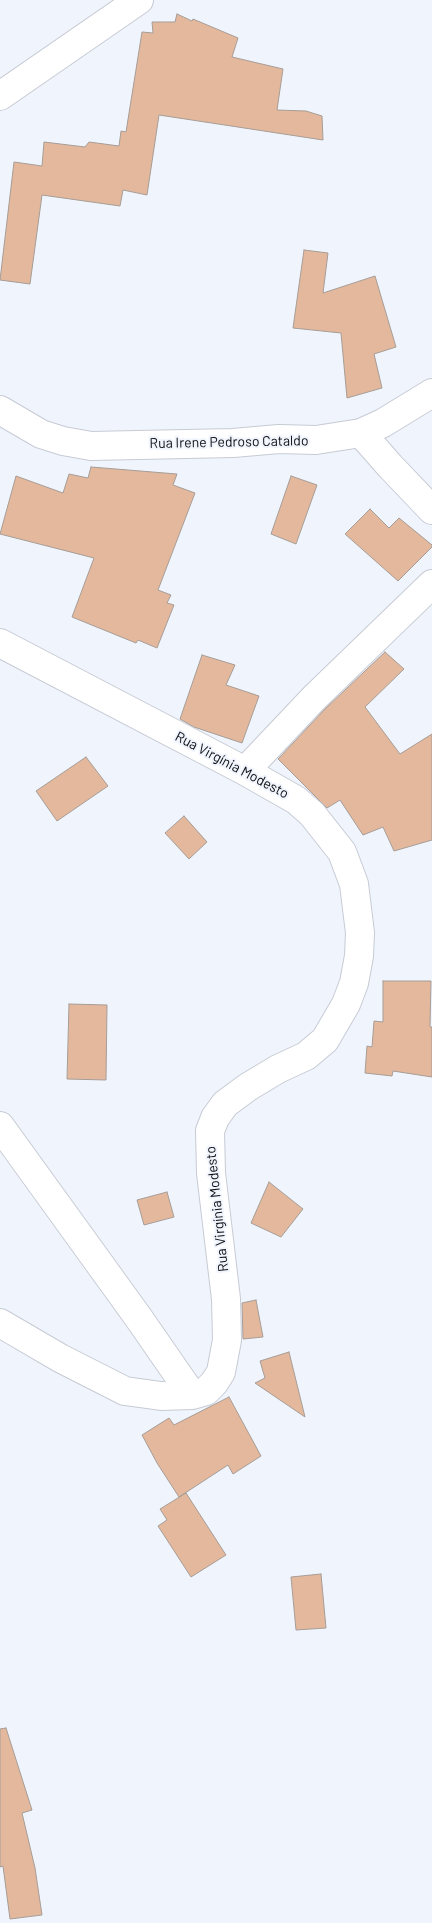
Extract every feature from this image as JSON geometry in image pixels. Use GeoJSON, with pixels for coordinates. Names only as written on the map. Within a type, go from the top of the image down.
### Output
{"type":"FeatureCollection","features":[{"type":"Feature","properties":{"kind":"street"},"geometry":{"type":"LineString","coordinates":[[0,96],[139,0]]}},
{"type":"Feature","properties":{"kind":"street","name":"Rua Irene Pedroso Cataldo"},"geometry":{"type":"LineString","coordinates":[[0,410],[41,434],[63,442],[91,446],[233,443],[279,439],[316,440],[361,432],[383,423],[432,393]]}},
{"type":"Feature","properties":{"kind":"street"},"geometry":{"type":"LineString","coordinates":[[361,432],[395,472],[432,510]]}},
{"type":"Feature","properties":{"kind":"street"},"geometry":{"type":"LineString","coordinates":[[245,771],[314,698],[432,584]]}},
{"type":"Feature","properties":{"kind":"street","name":"Rua Virgínia Modesto"},"geometry":{"type":"LineString","coordinates":[[0,643],[245,771],[296,800],[312,814],[342,852],[354,884],[360,933],[359,956],[354,983],[338,1019],[325,1040],[306,1056],[278,1069],[248,1087],[225,1104],[215,1118],[210,1131],[211,1173],[226,1299],[227,1340],[221,1372],[214,1383],[206,1390],[192,1395],[161,1396],[125,1391],[60,1358],[0,1323]]}},
{"type":"Feature","properties":{"kind":"street"},"geometry":{"type":"LineString","coordinates":[[0,1126],[192,1395]]}},
{"type":"Feature","properties":{"kind":"building"},"geometry":{"type":"Polygon","coordinates":[[[177,14],[238,38],[232,57],[283,69],[277,110],[306,111],[322,116],[323,140],[159,115],[147,195],[123,190],[120,206],[42,195],[30,284],[0,280],[14,162],[42,166],[44,142],[85,147],[89,142],[119,146],[121,131],[126,132],[142,32],[153,33],[152,22],[175,22],[177,14]]]}},
{"type":"Feature","properties":{"kind":"building"},"geometry":{"type":"Polygon","coordinates":[[[304,250],[328,253],[323,293],[375,276],[396,347],[374,354],[382,388],[347,398],[341,333],[293,328],[304,250]]]}},
{"type":"Feature","properties":{"kind":"building"},"geometry":{"type":"Polygon","coordinates":[[[91,467],[177,474],[173,485],[195,493],[158,590],[171,595],[167,603],[174,605],[157,648],[138,640],[136,643],[72,617],[94,558],[0,534],[16,476],[63,493],[69,474],[88,478],[91,467]]]}},
{"type":"Feature","properties":{"kind":"building"},"geometry":{"type":"Polygon","coordinates":[[[291,476],[317,485],[296,544],[271,534],[291,476]]]}},
{"type":"Feature","properties":{"kind":"building"},"geometry":{"type":"Polygon","coordinates":[[[370,509],[389,528],[399,518],[432,545],[398,581],[345,534],[370,509]]]}},
{"type":"Feature","properties":{"kind":"building"},"geometry":{"type":"Polygon","coordinates":[[[385,652],[404,669],[365,707],[400,754],[432,734],[432,840],[394,851],[383,827],[363,835],[340,800],[327,808],[278,759],[325,709],[385,652]]]}},
{"type":"Feature","properties":{"kind":"building"},"geometry":{"type":"Polygon","coordinates":[[[202,655],[235,665],[226,685],[259,696],[242,743],[194,727],[180,719],[202,655]]]}},
{"type":"Feature","properties":{"kind":"building"},"geometry":{"type":"Polygon","coordinates":[[[86,757],[108,786],[57,821],[36,791],[86,757]]]}},
{"type":"Feature","properties":{"kind":"building"},"geometry":{"type":"Polygon","coordinates":[[[184,816],[207,842],[189,859],[165,833],[184,816]]]}},
{"type":"Feature","properties":{"kind":"building"},"geometry":{"type":"Polygon","coordinates":[[[383,981],[431,981],[432,1077],[393,1071],[392,1076],[365,1073],[367,1046],[372,1047],[374,1021],[383,1022],[383,981]]]}},
{"type":"Feature","properties":{"kind":"building"},"geometry":{"type":"Polygon","coordinates":[[[69,1004],[107,1005],[106,1080],[67,1079],[69,1004]]]}},
{"type":"Feature","properties":{"kind":"building"},"geometry":{"type":"Polygon","coordinates":[[[269,1182],[303,1209],[281,1237],[251,1223],[269,1182]]]}},
{"type":"Feature","properties":{"kind":"building"},"geometry":{"type":"Polygon","coordinates":[[[167,1192],[174,1217],[144,1225],[137,1200],[167,1192]]]}},
{"type":"Feature","properties":{"kind":"building"},"geometry":{"type":"Polygon","coordinates":[[[256,1300],[263,1337],[243,1339],[242,1303],[256,1300]]]}},
{"type":"Feature","properties":{"kind":"building"},"geometry":{"type":"Polygon","coordinates":[[[289,1352],[305,1417],[255,1383],[265,1378],[260,1361],[289,1352]]]}},
{"type":"Feature","properties":{"kind":"building"},"geometry":{"type":"Polygon","coordinates":[[[229,1397],[261,1456],[233,1474],[228,1465],[179,1497],[142,1435],[169,1418],[174,1425],[229,1397]]]}},
{"type":"Feature","properties":{"kind":"building"},"geometry":{"type":"Polygon","coordinates":[[[186,1493],[226,1555],[191,1577],[158,1526],[167,1520],[160,1509],[186,1493]]]}},
{"type":"Feature","properties":{"kind":"building"},"geometry":{"type":"Polygon","coordinates":[[[321,1574],[326,1628],[296,1630],[291,1577],[321,1574]]]}},
{"type":"Feature","properties":{"kind":"building"},"geometry":{"type":"Polygon","coordinates":[[[6,1728],[32,1810],[22,1813],[35,1868],[42,1915],[10,1919],[3,1866],[0,1867],[0,1729],[6,1728]]]}}]}
